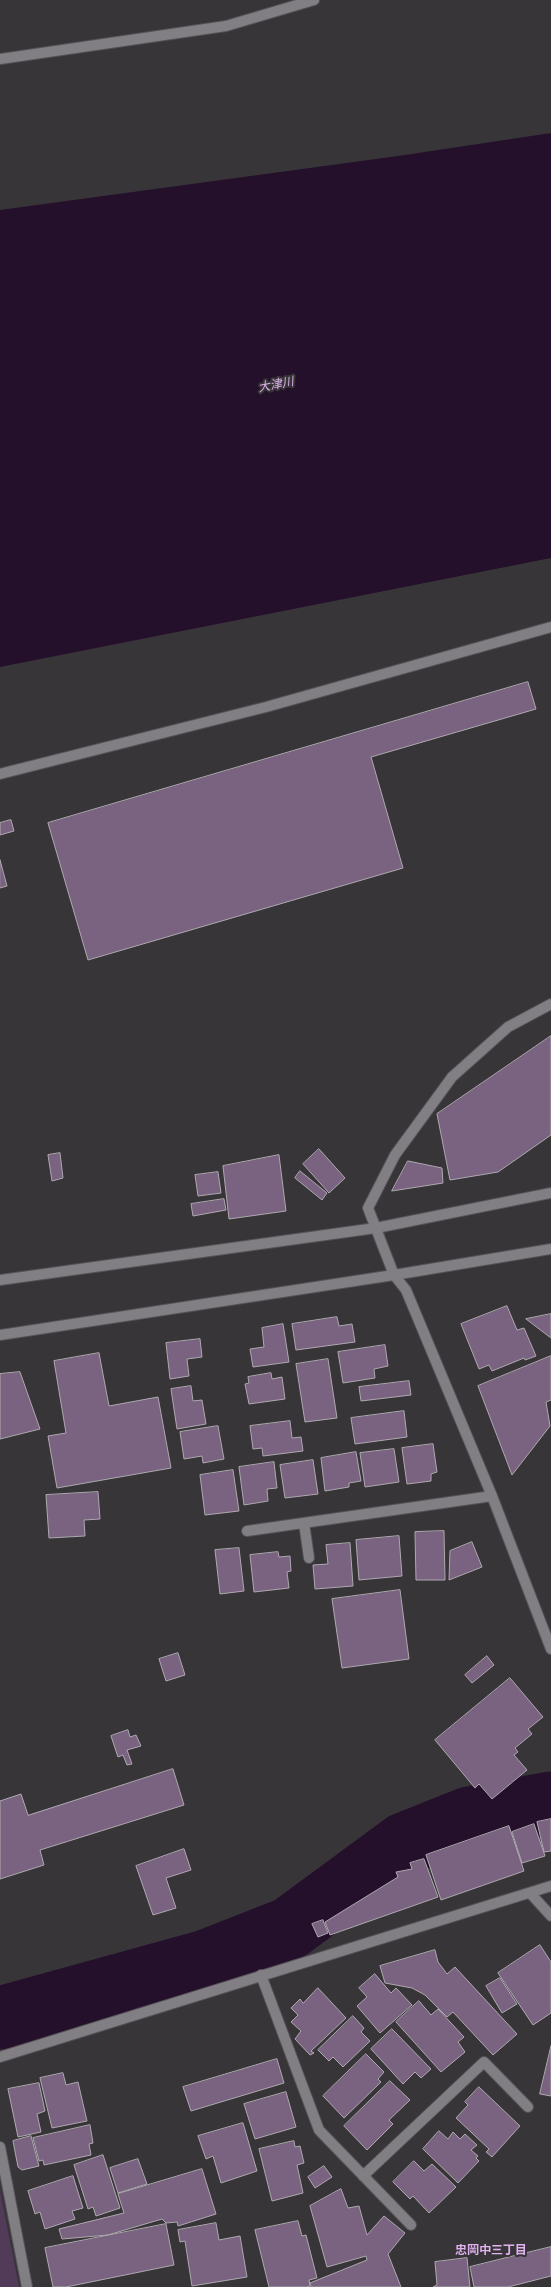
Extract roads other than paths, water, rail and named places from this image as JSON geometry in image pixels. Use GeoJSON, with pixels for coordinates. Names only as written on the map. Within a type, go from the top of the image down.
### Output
{"type":"FeatureCollection","features":[{"type":"Feature","properties":{"kind":"street"},"geometry":{"type":"LineString","coordinates":[[0,59],[226,26],[314,0]]}},
{"type":"Feature","properties":{"kind":"street"},"geometry":{"type":"LineString","coordinates":[[0,774],[266,707],[551,627]]}},
{"type":"Feature","properties":{"kind":"street"},"geometry":{"type":"LineString","coordinates":[[551,1004],[508,1027],[452,1077],[395,1155],[368,1208],[394,1275],[406,1290],[492,1496],[551,1649]]}},
{"type":"Feature","properties":{"kind":"street"},"geometry":{"type":"LineString","coordinates":[[0,1280],[376,1228],[551,1193]]}},
{"type":"Feature","properties":{"kind":"street"},"geometry":{"type":"LineString","coordinates":[[0,1335],[394,1275],[551,1249]]}},
{"type":"Feature","properties":{"kind":"street"},"geometry":{"type":"LineString","coordinates":[[248,1531],[492,1496]]}},
{"type":"Feature","properties":{"kind":"street"},"geometry":{"type":"LineString","coordinates":[[304,1523],[309,1558]]}},
{"type":"Feature","properties":{"kind":"street"},"geometry":{"type":"LineString","coordinates":[[0,2057],[551,1886]]}},
{"type":"Feature","properties":{"kind":"street"},"geometry":{"type":"LineString","coordinates":[[530,1893],[551,1916]]}},
{"type":"Feature","properties":{"kind":"street"},"geometry":{"type":"LineString","coordinates":[[261,1975],[318,2130],[410,2226]]}},
{"type":"Feature","properties":{"kind":"street"},"geometry":{"type":"LineString","coordinates":[[363,2176],[484,2062],[528,2107]]}},
{"type":"Feature","properties":{"kind":"street"},"geometry":{"type":"LineString","coordinates":[[0,2147],[27,2287]]}},
{"type":"Feature","properties":{"kind":"water","name":"大津川"},"geometry":{"type":"Polygon","coordinates":[[[551,133],[551,558],[0,667],[0,210],[398,156],[551,133]]]}},
{"type":"Feature","properties":{"kind":"waterway"},"geometry":{"type":"LineString","coordinates":[[0,2018],[206,1961],[290,1928],[404,1844],[469,1818],[551,1803]]}},
{"type":"Feature","properties":{"kind":"district","name":"忠岡中三丁目"},"geometry":{"type":"Point","coordinates":[491,2251]}}]}
